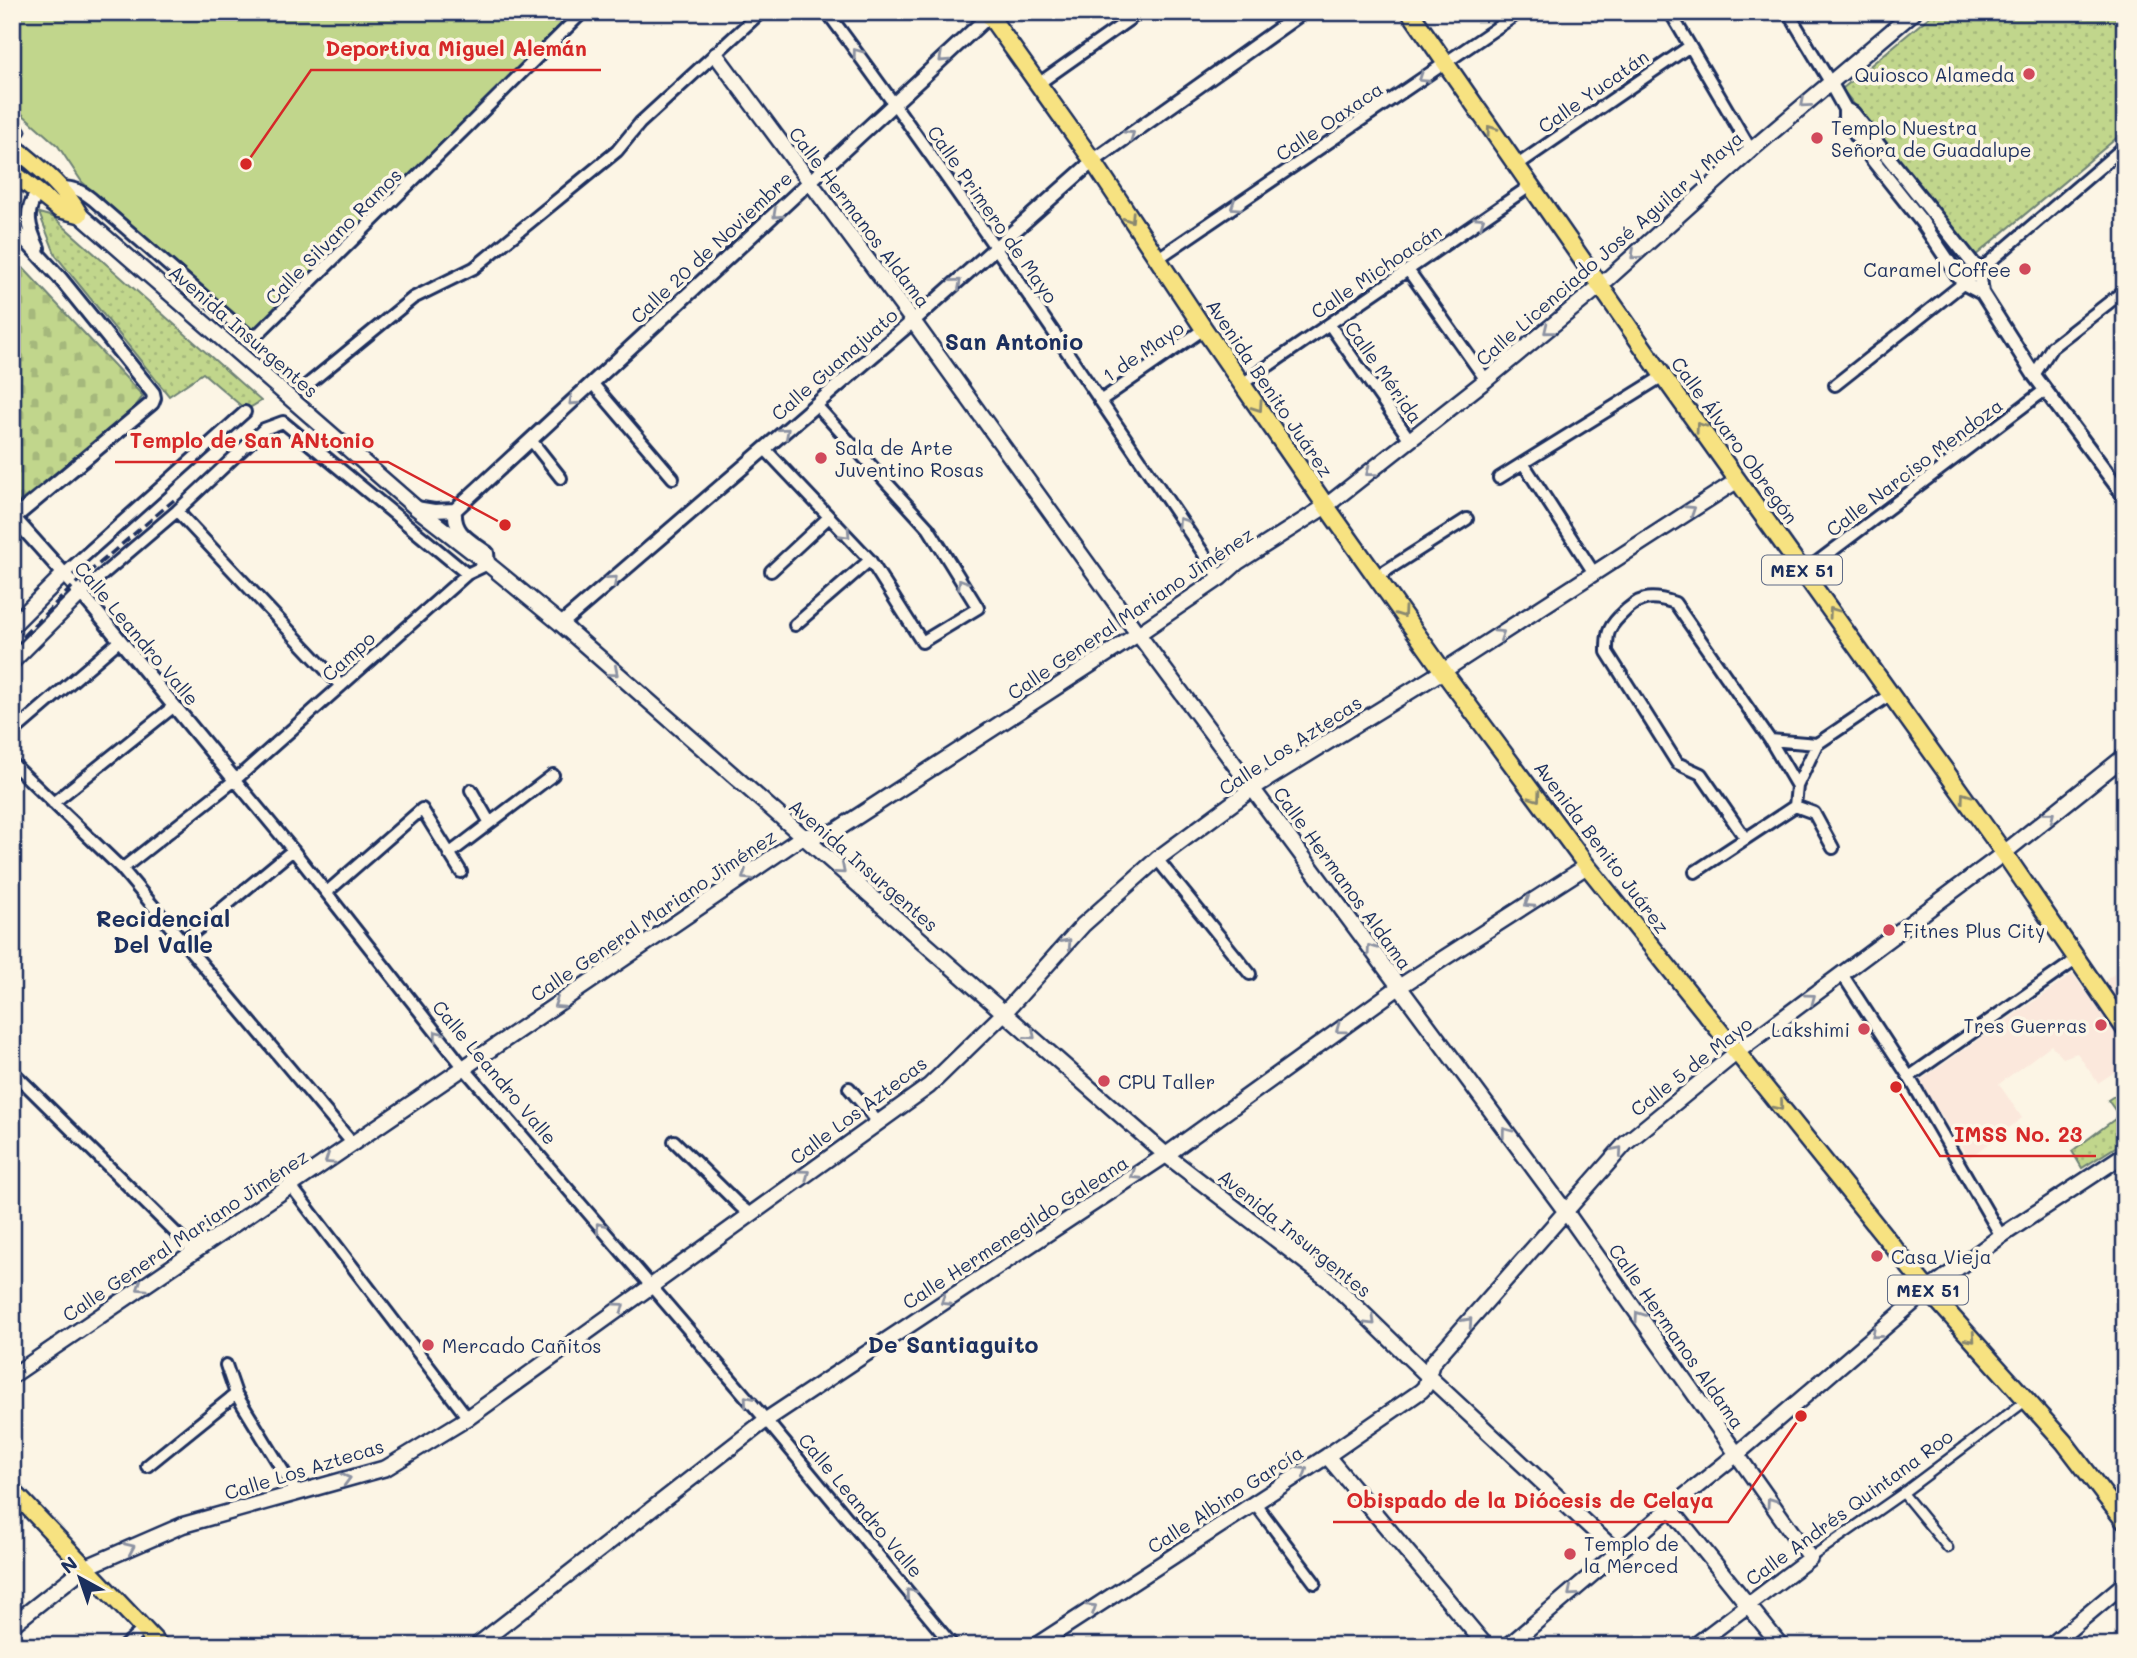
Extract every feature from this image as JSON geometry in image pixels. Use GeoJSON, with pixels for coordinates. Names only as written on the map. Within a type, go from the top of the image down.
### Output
{"type":"FeatureCollection","features":[{"type":"Feature","properties":{"kind":"main road","name":"Calle Álvaro Obregón"},"geometry":{"type":"LineString","coordinates":[[1410,12],[1663,376],[2004,853],[2125,1029]]}},
{"type":"Feature","properties":{"kind":"main road","name":"Avenida Benito Juárez"},"geometry":{"type":"LineString","coordinates":[[990,13],[1326,506],[1443,671],[1587,866],[1928,1290],[2064,1442],[2125,1522]]}},
{"type":"Feature","properties":{"kind":"main road","name":"Calle Licenciado José Aguilar y Maya"},"geometry":{"type":"LineString","coordinates":[[1326,506],[1601,286],[1904,15]]}},
{"type":"Feature","properties":{"kind":"main road","name":"Calle Hermanos Aldama"},"geometry":{"type":"LineString","coordinates":[[716,55],[913,321],[1138,634],[1566,1212],[1810,1558]]}},
{"type":"Feature","properties":{"kind":"main road"},"geometry":{"type":"LineString","coordinates":[[12,145],[69,195],[79,214]]}},
{"type":"Feature","properties":{"kind":"main road"},"geometry":{"type":"LineString","coordinates":[[12,172],[59,209],[79,214]]}},
{"type":"Feature","properties":{"kind":"main road","name":"Avenida Insurgentes"},"geometry":{"type":"LineString","coordinates":[[79,214],[416,508],[561,624],[1166,1154],[1330,1281],[1618,1553]]}},
{"type":"Feature","properties":{"kind":"main road","name":"Calle Los Aztecas"},"geometry":{"type":"LineString","coordinates":[[12,1625],[84,1568],[183,1525],[386,1468],[468,1418],[929,1086],[1005,1012],[1083,925],[1157,859],[1254,788],[1443,671],[1738,480]]}},
{"type":"Feature","properties":{"kind":"main road","name":"Calle General Mariano Jiménez"},"geometry":{"type":"LineString","coordinates":[[12,1376],[802,837],[835,831],[1138,634],[1220,578],[1238,562],[1326,506]]}},
{"type":"Feature","properties":{"kind":"main road"},"geometry":{"type":"LineString","coordinates":[[12,626],[63,575]]}},
{"type":"Feature","properties":{"kind":"main road"},"geometry":{"type":"LineString","coordinates":[[12,662],[81,593]]}},
{"type":"Feature","properties":{"kind":"main road","name":"Calle 5 de Mayo"},"geometry":{"type":"LineString","coordinates":[[1428,1376],[1432,1363],[1626,1143],[1736,1053],[2004,853],[2125,756]]}},
{"type":"Feature","properties":{"kind":"main road","name":"Calle Hermenegildo Galeana"},"geometry":{"type":"LineString","coordinates":[[476,1646],[766,1420],[1166,1154],[1399,987],[1587,866]]}},
{"type":"Feature","properties":{"kind":"main road"},"geometry":{"type":"LineString","coordinates":[[1508,1646],[1928,1290],[2001,1236],[2125,1154]]}},
{"type":"Feature","properties":{"kind":"main road","name":"Calle Albino García"},"geometry":{"type":"LineString","coordinates":[[1035,1646],[1327,1456],[1421,1391],[1428,1376]]}},
{"type":"Feature","properties":{"kind":"main road"},"geometry":{"type":"LineString","coordinates":[[1327,1456],[1486,1646]]}},
{"type":"Feature","properties":{"kind":"main road"},"geometry":{"type":"LineString","coordinates":[[12,1490],[160,1646]]}},
{"type":"Feature","properties":{"kind":"main road"},"geometry":{"type":"LineString","coordinates":[[1670,1508],[1781,1646]]}},
{"type":"Feature","properties":{"kind":"main road","name":"Calle Andrés Quintana Roo"},"geometry":{"type":"LineString","coordinates":[[1694,1646],[1810,1558]]}},
{"type":"Feature","properties":{"kind":"main road"},"geometry":{"type":"LineString","coordinates":[[2050,1646],[2125,1583]]}},
{"type":"Feature","properties":{"kind":"street","name":"Calle Silvano Ramos"},"geometry":{"type":"LineString","coordinates":[[61,187],[82,191],[253,339],[583,12]]}},
{"type":"Feature","properties":{"kind":"street"},"geometry":{"type":"LineString","coordinates":[[307,385],[413,298],[474,268],[617,151],[640,123],[761,12]]}},
{"type":"Feature","properties":{"kind":"street","name":"Calle Primero de Mayo"},"geometry":{"type":"LineString","coordinates":[[827,12],[895,103],[996,248],[1220,578]]}},
{"type":"Feature","properties":{"kind":"street"},"geometry":{"type":"LineString","coordinates":[[1038,84],[1140,12]]}},
{"type":"Feature","properties":{"kind":"street","name":"Calle Guanajuato"},"geometry":{"type":"LineString","coordinates":[[561,624],[913,321],[1093,161],[1303,12]]}},
{"type":"Feature","properties":{"kind":"street","name":"Calle Oaxaca"},"geometry":{"type":"LineString","coordinates":[[1157,259],[1520,12]]}},
{"type":"Feature","properties":{"kind":"street"},"geometry":{"type":"LineString","coordinates":[[1670,12],[1751,150]]}},
{"type":"Feature","properties":{"kind":"street"},"geometry":{"type":"LineString","coordinates":[[1788,12],[1845,109],[1845,118],[1872,159],[1922,222],[1963,283],[1982,293]]}},
{"type":"Feature","properties":{"kind":"street","name":"Calle 20 de Noviembre"},"geometry":{"type":"LineString","coordinates":[[455,510],[990,13]]}},
{"type":"Feature","properties":{"kind":"street","name":"Calle Yucatán"},"geometry":{"type":"LineString","coordinates":[[1516,166],[1690,46]]}},
{"type":"Feature","properties":{"kind":"street"},"geometry":{"type":"LineString","coordinates":[[1845,109],[1853,113],[1979,271],[1982,293],[2034,374],[2125,497]]}},
{"type":"Feature","properties":{"kind":"street"},"geometry":{"type":"LineString","coordinates":[[12,123],[22,131]]}},
{"type":"Feature","properties":{"kind":"street"},"geometry":{"type":"LineString","coordinates":[[1835,384],[1979,271],[2125,146]]}},
{"type":"Feature","properties":{"kind":"street","name":"Calle Michoacán"},"geometry":{"type":"LineString","coordinates":[[1242,384],[1530,186]]}},
{"type":"Feature","properties":{"kind":"street"},"geometry":{"type":"LineString","coordinates":[[38,193],[28,215],[30,232],[44,261]]}},
{"type":"Feature","properties":{"kind":"street"},"geometry":{"type":"LineString","coordinates":[[12,226],[153,393],[154,398],[152,403],[13,519]]}},
{"type":"Feature","properties":{"kind":"street"},"geometry":{"type":"LineString","coordinates":[[1408,270],[1486,380]]}},
{"type":"Feature","properties":{"kind":"street"},"geometry":{"type":"LineString","coordinates":[[2034,374],[2052,347],[2125,290]]}},
{"type":"Feature","properties":{"kind":"street","name":"Calle Mérida"},"geometry":{"type":"LineString","coordinates":[[1329,324],[1410,440]]}},
{"type":"Feature","properties":{"kind":"street","name":"1 de Mayo"},"geometry":{"type":"LineString","coordinates":[[1100,401],[1204,329]]}},
{"type":"Feature","properties":{"kind":"street"},"geometry":{"type":"LineString","coordinates":[[1500,478],[1663,376]]}},
{"type":"Feature","properties":{"kind":"street"},"geometry":{"type":"LineString","coordinates":[[592,383],[673,478]]}},
{"type":"Feature","properties":{"kind":"street","name":"Calle Narciso Mendoza"},"geometry":{"type":"LineString","coordinates":[[1804,572],[2045,390]]}},
{"type":"Feature","properties":{"kind":"street"},"geometry":{"type":"LineString","coordinates":[[765,449],[870,560],[922,642],[978,608],[929,529],[816,405]]}},
{"type":"Feature","properties":{"kind":"street"},"geometry":{"type":"LineString","coordinates":[[63,575],[245,412]]}},
{"type":"Feature","properties":{"kind":"street"},"geometry":{"type":"LineString","coordinates":[[81,593],[177,511],[264,429],[283,422],[467,574]]}},
{"type":"Feature","properties":{"kind":"street"},"geometry":{"type":"LineString","coordinates":[[531,440],[561,478]]}},
{"type":"Feature","properties":{"kind":"street"},"geometry":{"type":"LineString","coordinates":[[1523,463],[1594,573]]}},
{"type":"Feature","properties":{"kind":"street"},"geometry":{"type":"LineString","coordinates":[[416,508],[444,512],[455,510],[454,521],[458,530],[487,554],[488,564]]}},
{"type":"Feature","properties":{"kind":"street"},"geometry":{"type":"LineString","coordinates":[[177,511],[341,686]]}},
{"type":"Feature","properties":{"kind":"street"},"geometry":{"type":"LineString","coordinates":[[771,571],[829,517]]}},
{"type":"Feature","properties":{"kind":"street","name":"Calle Leandro Valle"},"geometry":{"type":"LineString","coordinates":[[13,519],[81,593],[173,708],[293,850],[464,1068],[766,1420],[953,1646]]}},
{"type":"Feature","properties":{"kind":"street"},"geometry":{"type":"LineString","coordinates":[[1376,577],[1467,519]]}},
{"type":"Feature","properties":{"kind":"street"},"geometry":{"type":"LineString","coordinates":[[794,625],[870,560]]}},
{"type":"Feature","properties":{"kind":"street","name":"Campo"},"geometry":{"type":"LineString","coordinates":[[122,869],[235,780],[467,574],[488,564]]}},
{"type":"Feature","properties":{"kind":"street"},"geometry":{"type":"LineString","coordinates":[[1745,838],[1701,774],[1677,763],[1607,652],[1608,635],[1616,620],[1630,606],[1644,598],[1660,598],[1675,603],[1770,740],[1797,786]]}},
{"type":"Feature","properties":{"kind":"street"},"geometry":{"type":"LineString","coordinates":[[12,733],[119,641]]}},
{"type":"Feature","properties":{"kind":"street"},"geometry":{"type":"LineString","coordinates":[[1795,806],[1797,786],[1817,744],[1891,694]]}},
{"type":"Feature","properties":{"kind":"street"},"geometry":{"type":"LineString","coordinates":[[52,803],[173,708]]}},
{"type":"Feature","properties":{"kind":"street"},"geometry":{"type":"LineString","coordinates":[[1770,740],[1817,744]]}},
{"type":"Feature","properties":{"kind":"street"},"geometry":{"type":"LineString","coordinates":[[12,763],[122,869],[353,1144]]}},
{"type":"Feature","properties":{"kind":"street"},"geometry":{"type":"LineString","coordinates":[[449,854],[554,775]]}},
{"type":"Feature","properties":{"kind":"street"},"geometry":{"type":"LineString","coordinates":[[471,789],[490,823]]}},
{"type":"Feature","properties":{"kind":"street"},"geometry":{"type":"LineString","coordinates":[[1695,872],[1795,806]]}},
{"type":"Feature","properties":{"kind":"street"},"geometry":{"type":"LineString","coordinates":[[1795,806],[1814,813],[1833,848]]}},
{"type":"Feature","properties":{"kind":"street"},"geometry":{"type":"LineString","coordinates":[[327,892],[422,809],[461,872]]}},
{"type":"Feature","properties":{"kind":"street"},"geometry":{"type":"LineString","coordinates":[[182,942],[293,850]]}},
{"type":"Feature","properties":{"kind":"street"},"geometry":{"type":"LineString","coordinates":[[1157,859],[1250,974]]}},
{"type":"Feature","properties":{"kind":"street"},"geometry":{"type":"LineString","coordinates":[[1909,1077],[2077,959]]}},
{"type":"Feature","properties":{"kind":"street"},"geometry":{"type":"LineString","coordinates":[[1842,974],[1909,1077],[2001,1236]]}},
{"type":"Feature","properties":{"kind":"street"},"geometry":{"type":"LineString","coordinates":[[12,1071],[194,1251]]}},
{"type":"Feature","properties":{"kind":"street"},"geometry":{"type":"LineString","coordinates":[[849,1088],[878,1122]]}},
{"type":"Feature","properties":{"kind":"street"},"geometry":{"type":"LineString","coordinates":[[674,1141],[750,1214]]}},
{"type":"Feature","properties":{"kind":"street"},"geometry":{"type":"LineString","coordinates":[[291,1186],[468,1418]]}},
{"type":"Feature","properties":{"kind":"street"},"geometry":{"type":"LineString","coordinates":[[226,1365],[236,1394],[296,1492]]}},
{"type":"Feature","properties":{"kind":"street"},"geometry":{"type":"LineString","coordinates":[[146,1466],[236,1394]]}},
{"type":"Feature","properties":{"kind":"street","name":"Calle Andrés Quintana Roo"},"geometry":{"type":"LineString","coordinates":[[1810,1558],[1903,1493],[2027,1400]]}},
{"type":"Feature","properties":{"kind":"street"},"geometry":{"type":"LineString","coordinates":[[1903,1493],[1948,1548]]}},
{"type":"Feature","properties":{"kind":"street"},"geometry":{"type":"LineString","coordinates":[[1254,1502],[1315,1583]]}},
{"type":"Feature","properties":{"kind":"street"},"geometry":{"type":"LineString","coordinates":[[124,1646],[144,1629]]}},
{"type":"Feature","properties":{"kind":"shaded area"},"geometry":{"type":"Polygon","coordinates":[[[2125,966],[2125,1017],[2102,983],[2125,966]]]}},
{"type":"Feature","properties":{"kind":"shaded area"},"geometry":{"type":"Polygon","coordinates":[[[2073,974],[2125,1046],[2125,1065],[2098,1083],[2077,1053],[2063,1058],[2051,1045],[1999,1084],[2022,1118],[1969,1158],[1919,1081],[2073,974]]]}},
{"type":"Feature","properties":{"kind":"green space"},"geometry":{"type":"Polygon","coordinates":[[[12,12],[573,12],[255,331],[82,182],[58,146],[12,105],[12,12]]]}},
{"type":"Feature","properties":{"kind":"green space"},"geometry":{"type":"Polygon","coordinates":[[[1935,12],[2125,12],[2125,131],[1975,256],[1842,89],[1935,12]]]}},
{"type":"Feature","properties":{"kind":"green space"},"geometry":{"type":"Polygon","coordinates":[[[39,213],[53,217],[261,401],[246,410],[203,373],[169,396],[56,256],[39,213]]]}},
{"type":"Feature","properties":{"kind":"green space"},"geometry":{"type":"Polygon","coordinates":[[[12,256],[143,396],[121,426],[12,507],[12,256]]]}},
{"type":"Feature","properties":{"kind":"green space"},"geometry":{"type":"Polygon","coordinates":[[[2125,1089],[2125,1141],[2082,1168],[2072,1151],[2119,1116],[2108,1100],[2125,1089]]]}},
{"type":"Feature","properties":{"kind":"railway"},"geometry":{"type":"LineString","coordinates":[[12,647],[74,585],[174,500]]}},
{"type":"Feature","properties":{"kind":"place","name":"Quiosco Alameda"},"geometry":{"type":"Point","coordinates":[2029,74]}},
{"type":"Feature","properties":{"kind":"place","name":"Templo Nuestra Señora de Guadalupe"},"geometry":{"type":"Point","coordinates":[1817,138]}},
{"type":"Feature","properties":{"kind":"place","name":"Deportiva Miguel Alemán"},"geometry":{"type":"Point","coordinates":[246,164]}},
{"type":"Feature","properties":{"kind":"place","name":"Caramel Coffee"},"geometry":{"type":"Point","coordinates":[2025,269]}},
{"type":"Feature","properties":{"kind":"place","name":"Sala de Arte Juventino Rosas"},"geometry":{"type":"Point","coordinates":[821,458]}},
{"type":"Feature","properties":{"kind":"place","name":"Templo de San ANtonio"},"geometry":{"type":"Point","coordinates":[505,525]}},
{"type":"Feature","properties":{"kind":"place","name":"Fitnes Plus City"},"geometry":{"type":"Point","coordinates":[1889,930]}},
{"type":"Feature","properties":{"kind":"place","name":"Tres Guerras"},"geometry":{"type":"Point","coordinates":[2101,1025]}},
{"type":"Feature","properties":{"kind":"place","name":"Lakshimi"},"geometry":{"type":"Point","coordinates":[1864,1029]}},
{"type":"Feature","properties":{"kind":"place","name":"CPU Taller"},"geometry":{"type":"Point","coordinates":[1104,1081]}},
{"type":"Feature","properties":{"kind":"place","name":"IMSS No. 23"},"geometry":{"type":"Point","coordinates":[1896,1087]}},
{"type":"Feature","properties":{"kind":"place","name":"Casa Vieja"},"geometry":{"type":"Point","coordinates":[1877,1256]}},
{"type":"Feature","properties":{"kind":"place","name":"Mercado Cañitos"},"geometry":{"type":"Point","coordinates":[428,1345]}},
{"type":"Feature","properties":{"kind":"place","name":"Obispado de la Diócesis de Celaya"},"geometry":{"type":"Point","coordinates":[1801,1416]}},
{"type":"Feature","properties":{"kind":"place","name":"Templo de la Merced"},"geometry":{"type":"Point","coordinates":[1570,1554]}},
{"type":"Feature","properties":{"kind":"district","name":"San Antonio"},"geometry":{"type":"Point","coordinates":[1014,341]}},
{"type":"Feature","properties":{"kind":"district","name":"Recidencial Del Valle"},"geometry":{"type":"Point","coordinates":[163,931]}},
{"type":"Feature","properties":{"kind":"district","name":"De Santiaguito"},"geometry":{"type":"Point","coordinates":[953,1344]}}]}
